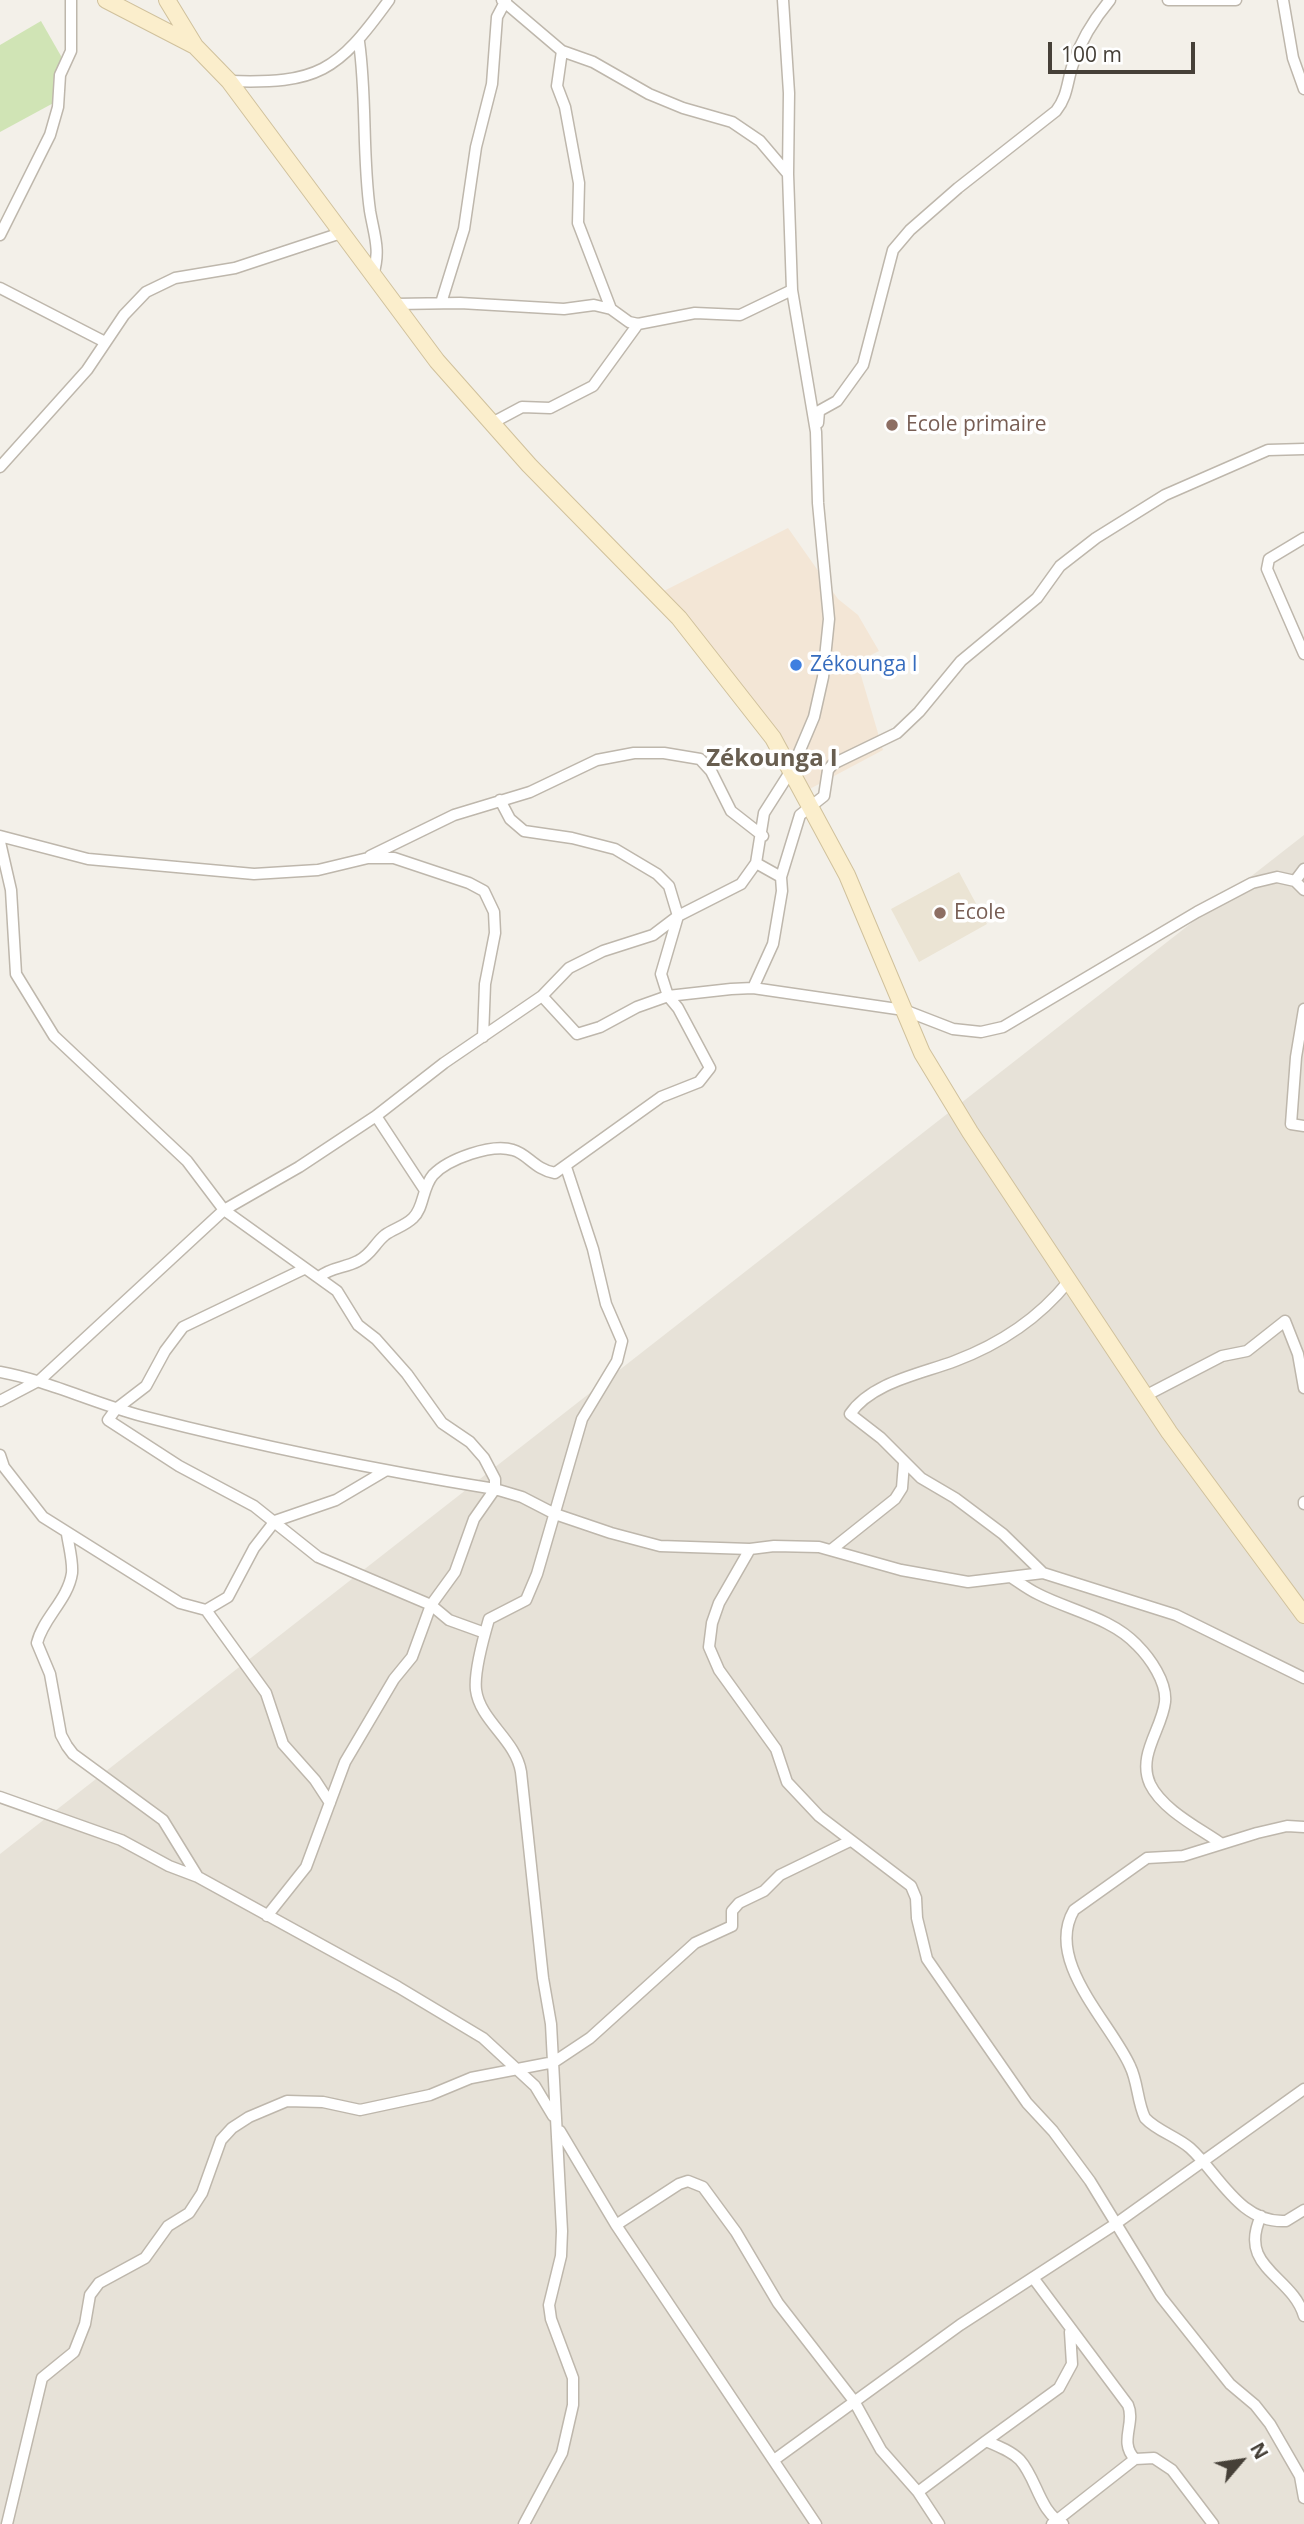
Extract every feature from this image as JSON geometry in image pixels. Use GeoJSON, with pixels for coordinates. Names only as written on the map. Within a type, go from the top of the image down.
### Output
{"type":"FeatureCollection","features":[{"type":"Feature","properties":{"kind":"street"},"geometry":{"type":"LineString","coordinates":[[0,235],[50,135],[58,107],[60,75],[71,51],[71,0]]}},
{"type":"Feature","properties":{"kind":"street"},"geometry":{"type":"LineString","coordinates":[[106,0],[195,46]]}},
{"type":"Feature","properties":{"kind":"street"},"geometry":{"type":"LineString","coordinates":[[167,0],[195,46],[229,81],[437,361],[492,423],[679,618],[760,720],[792,769],[847,874],[922,1053],[963,1121],[1145,1396],[1304,1615]]}},
{"type":"Feature","properties":{"kind":"street"},"geometry":{"type":"LineString","coordinates":[[229,81],[284,82],[321,70],[359,41],[389,0]]}},
{"type":"Feature","properties":{"kind":"street"},"geometry":{"type":"LineString","coordinates":[[0,1401],[40,1380],[224,1210],[376,1116],[542,996],[569,968],[603,950],[653,935],[678,916],[741,884],[757,863],[763,836],[764,813],[792,769],[814,717],[823,677],[829,619],[818,503],[816,432],[792,290],[788,174],[789,93],[783,0]]}},
{"type":"Feature","properties":{"kind":"street"},"geometry":{"type":"LineString","coordinates":[[816,432],[820,411],[837,401],[863,365],[893,250],[909,230],[958,188],[1056,111],[1065,100],[1072,65],[1086,32],[1110,0]]}},
{"type":"Feature","properties":{"kind":"street"},"geometry":{"type":"LineString","coordinates":[[1168,0],[1236,0]]}},
{"type":"Feature","properties":{"kind":"street"},"geometry":{"type":"LineString","coordinates":[[1283,0],[1293,58],[1304,89]]}},
{"type":"Feature","properties":{"kind":"street"},"geometry":{"type":"LineString","coordinates":[[441,303],[464,229],[476,147],[492,84],[496,17],[505,1],[562,51],[593,62],[649,94],[683,108],[732,122],[760,141],[788,174]]}},
{"type":"Feature","properties":{"kind":"street"},"geometry":{"type":"LineString","coordinates":[[359,41],[365,82],[370,208],[379,248],[373,275]]}},
{"type":"Feature","properties":{"kind":"street"},"geometry":{"type":"LineString","coordinates":[[562,51],[556,86],[565,107],[579,183],[578,223],[611,309]]}},
{"type":"Feature","properties":{"kind":"street"},"geometry":{"type":"LineString","coordinates":[[0,467],[87,370],[124,315],[146,292],[175,278],[235,268],[341,233]]}},
{"type":"Feature","properties":{"kind":"street"},"geometry":{"type":"LineString","coordinates":[[0,288],[105,342]]}},
{"type":"Feature","properties":{"kind":"street"},"geometry":{"type":"LineString","coordinates":[[395,304],[441,303],[544,309],[594,305],[611,309],[629,322],[638,324],[695,313],[740,315],[792,290]]}},
{"type":"Feature","properties":{"kind":"street"},"geometry":{"type":"LineString","coordinates":[[492,423],[522,407],[550,408],[593,386],[638,324]]}},
{"type":"Feature","properties":{"kind":"street"},"geometry":{"type":"LineString","coordinates":[[753,988],[773,944],[782,891],[781,877],[800,815],[810,804],[824,796],[828,770],[833,764],[897,733],[919,712],[961,661],[1037,598],[1060,566],[1096,538],[1165,495],[1268,450],[1304,449]]}},
{"type":"Feature","properties":{"kind":"street"},"geometry":{"type":"LineString","coordinates":[[1304,538],[1269,559],[1267,569],[1304,654]]}},
{"type":"Feature","properties":{"kind":"street"},"geometry":{"type":"LineString","coordinates":[[368,858],[454,814],[550,785],[597,761],[634,753],[690,755],[711,771],[731,811],[763,836]]}},
{"type":"Feature","properties":{"kind":"street"},"geometry":{"type":"LineString","coordinates":[[318,1277],[332,1268],[366,1256],[385,1235],[411,1220],[417,1213],[424,1189],[446,1164],[484,1150],[515,1150],[545,1171],[555,1173],[566,1167],[578,1153],[661,1097],[693,1085],[705,1077],[710,1068],[678,1008],[668,996],[661,974],[678,916],[669,886],[646,866],[606,847],[524,831],[510,819],[500,800]]}},
{"type":"Feature","properties":{"kind":"street"},"geometry":{"type":"LineString","coordinates":[[0,836],[88,859],[254,874],[318,870],[368,858],[394,858],[420,864],[484,891],[494,912],[495,933],[485,984],[482,1037]]}},
{"type":"Feature","properties":{"kind":"street"},"geometry":{"type":"LineString","coordinates":[[0,842],[11,890],[16,974],[33,1006],[54,1036],[187,1161],[224,1210],[337,1291],[358,1325],[376,1339],[407,1374],[442,1423],[470,1442],[493,1472],[495,1489],[474,1519],[455,1572],[432,1605],[412,1657],[358,1736],[306,1867],[267,1916]]}},
{"type":"Feature","properties":{"kind":"street"},"geometry":{"type":"LineString","coordinates":[[757,863],[781,877]]}},
{"type":"Feature","properties":{"kind":"street"},"geometry":{"type":"LineString","coordinates":[[542,996],[577,1034],[600,1027],[637,1007],[668,996],[708,990],[753,988],[904,1010],[953,1029],[981,1032],[1003,1027],[1197,912],[1252,884],[1277,877],[1300,885],[1304,869]]}},
{"type":"Feature","properties":{"kind":"street"},"geometry":{"type":"LineString","coordinates":[[1304,1009],[1292,1091],[1291,1124],[1304,1126]]}},
{"type":"Feature","properties":{"kind":"street"},"geometry":{"type":"LineString","coordinates":[[376,1116],[424,1189]]}},
{"type":"Feature","properties":{"kind":"street"},"geometry":{"type":"LineString","coordinates":[[524,2524],[562,2453],[573,2396],[573,2378],[549,2312],[561,2256],[562,2231],[554,2062],[520,1762],[485,1710],[476,1689],[489,1619],[526,1600],[555,1514],[582,1419],[617,1361],[622,1341],[606,1304],[593,1249],[566,1167]]}},
{"type":"Feature","properties":{"kind":"street"},"geometry":{"type":"LineString","coordinates":[[304,1269],[183,1328],[165,1351],[146,1386],[116,1409],[108,1420],[275,1521],[318,1557],[432,1605],[449,1620],[485,1633]]}},
{"type":"Feature","properties":{"kind":"street"},"geometry":{"type":"LineString","coordinates":[[1043,1573],[1003,1534],[904,1463],[881,1438],[850,1414],[853,1409],[902,1379],[956,1360],[1014,1332],[1047,1307],[1069,1282]]}},
{"type":"Feature","properties":{"kind":"street"},"geometry":{"type":"LineString","coordinates":[[1145,1396],[1222,1356],[1247,1351],[1285,1321],[1298,1354],[1304,1388]]}},
{"type":"Feature","properties":{"kind":"street"},"geometry":{"type":"LineString","coordinates":[[0,1373],[40,1380],[116,1409],[253,1444],[385,1471],[495,1489],[522,1497],[555,1514],[660,1546],[750,1549],[794,1545],[831,1550],[946,1579],[982,1581],[1043,1573],[1176,1615],[1304,1678]]}},
{"type":"Feature","properties":{"kind":"street"},"geometry":{"type":"LineString","coordinates":[[0,1455],[4,1467],[36,1509],[67,1534],[180,1603],[206,1610],[228,1597],[254,1548],[275,1521],[336,1500],[385,1471]]}},
{"type":"Feature","properties":{"kind":"street"},"geometry":{"type":"LineString","coordinates":[[831,1550],[895,1499],[902,1488],[904,1463]]}},
{"type":"Feature","properties":{"kind":"street"},"geometry":{"type":"LineString","coordinates":[[67,1534],[72,1573],[65,1592],[44,1625],[37,1643],[50,1674],[61,1735],[73,1754],[163,1820],[198,1877]]}},
{"type":"Feature","properties":{"kind":"street"},"geometry":{"type":"LineString","coordinates":[[750,1549],[719,1603],[709,1647],[719,1670],[776,1749],[788,1782],[819,1816],[911,1886],[916,1898],[916,1918],[927,1959],[980,2031],[1027,2103],[1053,2131],[1090,2181],[1114,2225],[1181,2325],[1230,2384],[1255,2405],[1270,2424],[1300,2476],[1304,2498]]}},
{"type":"Feature","properties":{"kind":"street"},"geometry":{"type":"LineString","coordinates":[[1011,1577],[1039,1595],[1105,1624],[1135,1642],[1148,1657],[1158,1677],[1165,1702],[1148,1753],[1150,1784],[1165,1802],[1219,1842]]}},
{"type":"Feature","properties":{"kind":"street"},"geometry":{"type":"LineString","coordinates":[[206,1610],[266,1693],[283,1744],[315,1780],[330,1803]]}},
{"type":"Feature","properties":{"kind":"street"},"geometry":{"type":"LineString","coordinates":[[0,1797],[121,1840],[169,1866],[198,1877],[444,2013],[483,2038],[519,2069],[535,2086],[575,2161],[615,2225],[816,2524]]}},
{"type":"Feature","properties":{"kind":"street"},"geometry":{"type":"LineString","coordinates":[[1304,1827],[1287,1826],[1219,1842],[1183,1856],[1147,1858],[1074,1910],[1068,1922],[1066,1937],[1072,1963],[1086,1997],[1131,2067],[1145,2118],[1189,2148],[1233,2198],[1261,2216],[1276,2222],[1286,2221],[1304,2210]]}},
{"type":"Feature","properties":{"kind":"street"},"geometry":{"type":"LineString","coordinates":[[7,2524],[42,2378],[74,2352],[85,2324],[87,2301],[99,2283],[145,2258],[168,2226],[197,2204],[221,2140],[232,2129],[249,2117],[287,2101],[323,2102],[360,2110],[430,2095],[471,2078],[554,2062],[590,2038],[695,1943],[732,1926],[732,1911],[739,1903],[764,1891],[780,1875],[850,1841]]}},
{"type":"Feature","properties":{"kind":"street"},"geometry":{"type":"LineString","coordinates":[[774,2459],[960,2325],[1114,2225],[1304,2089]]}},
{"type":"Feature","properties":{"kind":"street"},"geometry":{"type":"LineString","coordinates":[[615,2225],[678,2184],[688,2181],[703,2187],[736,2232],[778,2304],[854,2401],[881,2450],[918,2493],[939,2524]]}},
{"type":"Feature","properties":{"kind":"street"},"geometry":{"type":"LineString","coordinates":[[1261,2216],[1254,2232],[1256,2251],[1297,2301],[1304,2316]]}},
{"type":"Feature","properties":{"kind":"street"},"geometry":{"type":"LineString","coordinates":[[1034,2279],[1070,2331],[1128,2405],[1131,2413],[1126,2440],[1130,2454],[1135,2459]]}},
{"type":"Feature","properties":{"kind":"street"},"geometry":{"type":"LineString","coordinates":[[918,2493],[1059,2388],[1072,2364],[1070,2331]]}},
{"type":"Feature","properties":{"kind":"street"},"geometry":{"type":"LineString","coordinates":[[986,2441],[1006,2449],[1021,2461],[1037,2493],[1057,2523],[1135,2459],[1154,2458],[1172,2470],[1212,2523],[1224,2524]]}},
{"type":"Feature","properties":{"kind":"shaded area"},"geometry":{"type":"Polygon","coordinates":[[[788,528],[838,599],[858,615],[879,651],[857,662],[883,750],[804,792],[656,595],[788,528]]]}},
{"type":"Feature","properties":{"kind":"shaded area"},"geometry":{"type":"Polygon","coordinates":[[[1304,835],[1304,2524],[0,2524],[0,1854],[1304,835]]]}},
{"type":"Feature","properties":{"kind":"shaded area"},"geometry":{"type":"Polygon","coordinates":[[[959,872],[987,924],[919,962],[891,909],[959,872]]]}},
{"type":"Feature","properties":{"kind":"green space"},"geometry":{"type":"Polygon","coordinates":[[[41,21],[61,56],[59,100],[0,132],[0,45],[41,21]]]}},
{"type":"Feature","properties":{"kind":"place","name":"Ecole primaire"},"geometry":{"type":"Point","coordinates":[892,425]}},
{"type":"Feature","properties":{"kind":"place","name":"Zékounga I"},"geometry":{"type":"Point","coordinates":[796,665]}},
{"type":"Feature","properties":{"kind":"place","name":"Ecole"},"geometry":{"type":"Point","coordinates":[940,913]}},
{"type":"Feature","properties":{"kind":"district","name":"Zékounga I"},"geometry":{"type":"Point","coordinates":[772,759]}}]}
